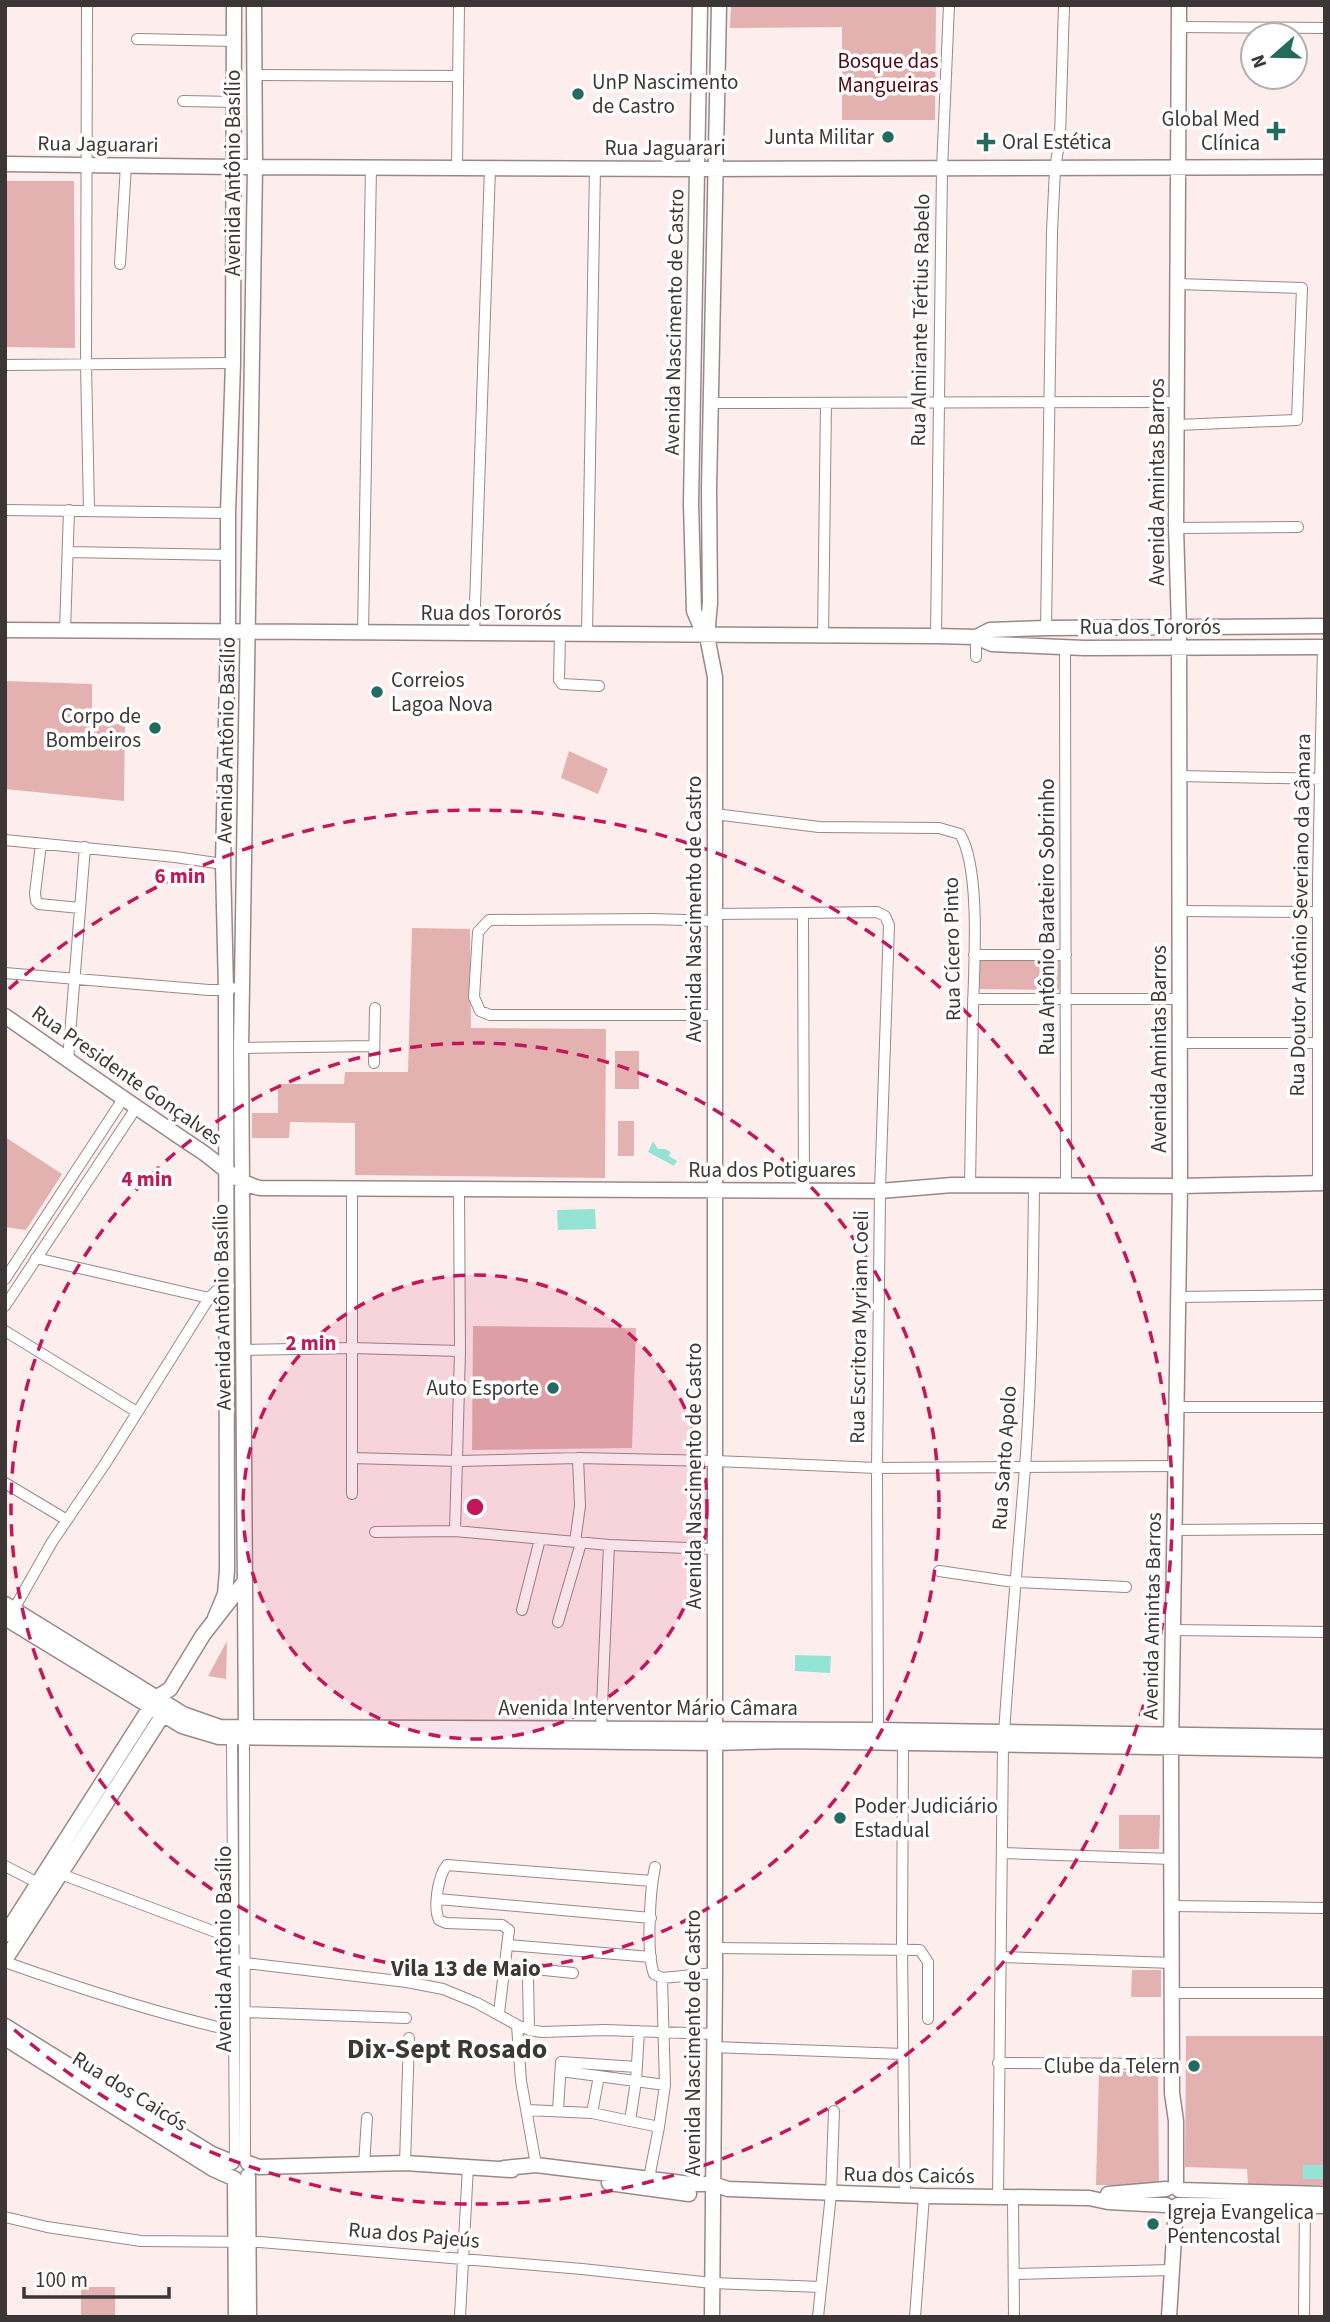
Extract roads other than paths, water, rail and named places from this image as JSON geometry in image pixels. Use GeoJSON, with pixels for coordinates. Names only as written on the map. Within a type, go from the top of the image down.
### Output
{"type":"FeatureCollection","features":[{"type":"Feature","properties":{"kind":"main road","name":"Avenida Antônio Basílio"},"geometry":{"type":"LineString","coordinates":[[215,1618],[225,1594],[227,1571],[226,990],[223,864],[233,363],[234,5]]}},
{"type":"Feature","properties":{"kind":"main road","name":"Avenida Nascimento de Castro"},"geometry":{"type":"LineString","coordinates":[[700,5],[691,504],[694,611],[707,636]]}},
{"type":"Feature","properties":{"kind":"main road","name":"Avenida Amintas Barros"},"geometry":{"type":"LineString","coordinates":[[1170,2317],[1171,2270],[1175,2250],[1169,2109],[1172,2093],[1173,1963],[1171,1741],[1180,1297],[1179,628],[1176,528],[1179,5]]}},
{"type":"Feature","properties":{"kind":"main road","name":"Avenida Antônio Basílio"},"geometry":{"type":"LineString","coordinates":[[241,1734],[245,1581],[241,1048],[254,293],[254,10]]}},
{"type":"Feature","properties":{"kind":"main road"},"geometry":{"type":"LineString","coordinates":[[234,35],[254,10]]}},
{"type":"Feature","properties":{"kind":"main road"},"geometry":{"type":"LineString","coordinates":[[700,34],[719,11]]}},
{"type":"Feature","properties":{"kind":"main road","name":"Avenida Nascimento de Castro"},"geometry":{"type":"LineString","coordinates":[[712,2317],[715,1973],[713,1549],[715,1461],[721,1445],[716,1191],[715,677],[707,636],[710,603],[709,489],[719,11]]}},
{"type":"Feature","properties":{"kind":"main road","name":"Rua Jaguarari"},"geometry":{"type":"LineString","coordinates":[[5,164],[698,169],[1325,167]]}},
{"type":"Feature","properties":{"kind":"main road"},"geometry":{"type":"LineString","coordinates":[[233,308],[254,293]]}},
{"type":"Feature","properties":{"kind":"main road"},"geometry":{"type":"LineString","coordinates":[[694,310],[712,341]]}},
{"type":"Feature","properties":{"kind":"main road"},"geometry":{"type":"LineString","coordinates":[[691,504],[709,489]]}},
{"type":"Feature","properties":{"kind":"main road","name":"Rua dos Tororós"},"geometry":{"type":"LineString","coordinates":[[976,637],[990,630],[1046,628],[1325,626]]}},
{"type":"Feature","properties":{"kind":"main road"},"geometry":{"type":"LineString","coordinates":[[1083,628],[1084,648]]}},
{"type":"Feature","properties":{"kind":"main road","name":"Rua dos Tororós"},"geometry":{"type":"LineString","coordinates":[[5,631],[936,636],[976,637],[992,643],[1084,648],[1324,647]]}},
{"type":"Feature","properties":{"kind":"main road","name":"Rua Presidente Gonçalves"},"geometry":{"type":"LineString","coordinates":[[5,1016],[225,1168]]}},
{"type":"Feature","properties":{"kind":"main road","name":"Rua dos Potiguares"},"geometry":{"type":"LineString","coordinates":[[225,1168],[242,1182],[260,1188],[880,1191],[970,1185],[1180,1186],[1321,1183]]}},
{"type":"Feature","properties":{"kind":"main road"},"geometry":{"type":"LineString","coordinates":[[5,1935],[44,1886],[215,1618],[245,1581]]}},
{"type":"Feature","properties":{"kind":"main road","name":"Avenida Interventor Mário Câmara"},"geometry":{"type":"LineString","coordinates":[[8,1610],[160,1707],[241,1734],[419,1739],[715,1736],[878,1730],[1003,1739],[1171,1741],[1325,1737]]}},
{"type":"Feature","properties":{"kind":"main road","name":"Avenida Interventor Mário Câmara"},"geometry":{"type":"LineString","coordinates":[[419,1739],[601,1728],[786,1741],[903,1744],[1003,1739]]}},
{"type":"Feature","properties":{"kind":"main road","name":"Avenida Interventor Mário Câmara"},"geometry":{"type":"LineString","coordinates":[[1171,1741],[1325,1750]]}},
{"type":"Feature","properties":{"kind":"main road"},"geometry":{"type":"LineString","coordinates":[[5,1961],[44,1886]]}},
{"type":"Feature","properties":{"kind":"main road","name":"Rua dos Caicós"},"geometry":{"type":"LineString","coordinates":[[5,2026],[212,2154],[243,2169]]}},
{"type":"Feature","properties":{"kind":"main road","name":"Rua dos Caicós"},"geometry":{"type":"LineString","coordinates":[[5,2038],[214,2169],[405,2163],[504,2168],[536,2165],[648,2184]]}},
{"type":"Feature","properties":{"kind":"main road","name":"Rua dos Caicós"},"geometry":{"type":"LineString","coordinates":[[504,2168],[576,2178],[648,2184],[691,2184],[713,2189],[905,2196],[1089,2198],[1100,2195],[1325,2206]]}},
{"type":"Feature","properties":{"kind":"main road","name":"Avenida Antônio Basílio"},"geometry":{"type":"LineString","coordinates":[[236,2317],[243,2169]]}},
{"type":"Feature","properties":{"kind":"main road","name":"Rua dos Caicós"},"geometry":{"type":"LineString","coordinates":[[1172,2197],[1325,2194]]}},
{"type":"Feature","properties":{"kind":"main road","name":"Avenida Antônio Basílio"},"geometry":{"type":"LineString","coordinates":[[241,2242],[249,2317]]}},
{"type":"Feature","properties":{"kind":"street"},"geometry":{"type":"LineString","coordinates":[[87,5],[86,365],[89,510]]}},
{"type":"Feature","properties":{"kind":"street"},"geometry":{"type":"LineString","coordinates":[[457,168],[459,5]]}},
{"type":"Feature","properties":{"kind":"street","name":"Rua Almirante Tértius Rabelo"},"geometry":{"type":"LineString","coordinates":[[936,636],[942,169],[949,5]]}},
{"type":"Feature","properties":{"kind":"street"},"geometry":{"type":"LineString","coordinates":[[1046,628],[1055,169],[1060,137],[1064,5]]}},
{"type":"Feature","properties":{"kind":"street"},"geometry":{"type":"LineString","coordinates":[[1179,27],[1325,28]]}},
{"type":"Feature","properties":{"kind":"street"},"geometry":{"type":"LineString","coordinates":[[137,39],[234,35]]}},
{"type":"Feature","properties":{"kind":"street"},"geometry":{"type":"LineString","coordinates":[[254,75],[458,76]]}},
{"type":"Feature","properties":{"kind":"street"},"geometry":{"type":"LineString","coordinates":[[183,101],[234,102]]}},
{"type":"Feature","properties":{"kind":"street"},"geometry":{"type":"LineString","coordinates":[[120,264],[125,165]]}},
{"type":"Feature","properties":{"kind":"street"},"geometry":{"type":"LineString","coordinates":[[363,634],[371,167]]}},
{"type":"Feature","properties":{"kind":"street"},"geometry":{"type":"LineString","coordinates":[[474,634],[491,168]]}},
{"type":"Feature","properties":{"kind":"street"},"geometry":{"type":"LineString","coordinates":[[587,635],[596,168]]}},
{"type":"Feature","properties":{"kind":"street"},"geometry":{"type":"LineString","coordinates":[[1177,284],[1302,288],[1297,420],[1177,425]]}},
{"type":"Feature","properties":{"kind":"street"},"geometry":{"type":"LineString","coordinates":[[5,365],[233,363]]}},
{"type":"Feature","properties":{"kind":"street"},"geometry":{"type":"LineString","coordinates":[[711,403],[1177,402]]}},
{"type":"Feature","properties":{"kind":"street"},"geometry":{"type":"LineString","coordinates":[[823,637],[826,403]]}},
{"type":"Feature","properties":{"kind":"street"},"geometry":{"type":"LineString","coordinates":[[5,510],[228,513]]}},
{"type":"Feature","properties":{"kind":"street"},"geometry":{"type":"LineString","coordinates":[[65,631],[69,510]]}},
{"type":"Feature","properties":{"kind":"street"},"geometry":{"type":"LineString","coordinates":[[1176,528],[1298,527]]}},
{"type":"Feature","properties":{"kind":"street"},"geometry":{"type":"LineString","coordinates":[[68,552],[228,555]]}},
{"type":"Feature","properties":{"kind":"street"},"geometry":{"type":"LineString","coordinates":[[560,635],[559,680],[562,684],[599,686]]}},
{"type":"Feature","properties":{"kind":"street"},"geometry":{"type":"LineString","coordinates":[[976,637],[976,657]]}},
{"type":"Feature","properties":{"kind":"street","name":"Rua Antônio Barateiro Sobrinho"},"geometry":{"type":"LineString","coordinates":[[1065,647],[1066,1186]]}},
{"type":"Feature","properties":{"kind":"street","name":"Rua Doutor Antônio Severiano da Câmara"},"geometry":{"type":"LineString","coordinates":[[1321,1183],[1321,938],[1318,912],[1321,881],[1324,647]]}},
{"type":"Feature","properties":{"kind":"street"},"geometry":{"type":"LineString","coordinates":[[1179,776],[1323,779]]}},
{"type":"Feature","properties":{"kind":"street","name":"Rua Cícero Pinto"},"geometry":{"type":"LineString","coordinates":[[715,814],[819,827],[939,828],[956,831],[964,842],[972,874],[974,956],[970,1185]]}},
{"type":"Feature","properties":{"kind":"street"},"geometry":{"type":"LineString","coordinates":[[5,840],[223,864]]}},
{"type":"Feature","properties":{"kind":"street"},"geometry":{"type":"LineString","coordinates":[[41,844],[35,899],[39,904],[80,908]]}},
{"type":"Feature","properties":{"kind":"street"},"geometry":{"type":"LineString","coordinates":[[68,1060],[85,847]]}},
{"type":"Feature","properties":{"kind":"street"},"geometry":{"type":"LineString","coordinates":[[1180,911],[1318,912]]}},
{"type":"Feature","properties":{"kind":"street","name":"Rua Escritora Myriam Coeli"},"geometry":{"type":"LineString","coordinates":[[803,914],[877,912],[885,916],[889,925],[880,1191],[878,1730]]}},
{"type":"Feature","properties":{"kind":"street"},"geometry":{"type":"LineString","coordinates":[[715,1015],[485,1013],[476,1004],[474,997],[478,932],[484,924],[493,919],[803,914],[804,1190]]}},
{"type":"Feature","properties":{"kind":"street"},"geometry":{"type":"LineString","coordinates":[[974,956],[1066,956]]}},
{"type":"Feature","properties":{"kind":"street"},"geometry":{"type":"LineString","coordinates":[[5,974],[226,990],[242,983]]}},
{"type":"Feature","properties":{"kind":"street"},"geometry":{"type":"LineString","coordinates":[[973,999],[1180,999]]}},
{"type":"Feature","properties":{"kind":"street"},"geometry":{"type":"LineString","coordinates":[[374,1063],[375,1008]]}},
{"type":"Feature","properties":{"kind":"street"},"geometry":{"type":"LineString","coordinates":[[1180,1043],[1321,1043]]}},
{"type":"Feature","properties":{"kind":"street"},"geometry":{"type":"LineString","coordinates":[[241,1048],[374,1046]]}},
{"type":"Feature","properties":{"kind":"street"},"geometry":{"type":"LineString","coordinates":[[5,1279],[123,1099]]}},
{"type":"Feature","properties":{"kind":"street"},"geometry":{"type":"LineString","coordinates":[[5,1306],[136,1108]]}},
{"type":"Feature","properties":{"kind":"street","name":"Rua Santo Apolo"},"geometry":{"type":"LineString","coordinates":[[1014,2317],[1014,2274],[1006,2197],[998,2063],[1003,1739],[1025,1466],[1032,1321],[1034,1186]]}},
{"type":"Feature","properties":{"kind":"street"},"geometry":{"type":"LineString","coordinates":[[352,1189],[352,1494]]}},
{"type":"Feature","properties":{"kind":"street"},"geometry":{"type":"LineString","coordinates":[[455,1531],[459,1461],[459,1189]]}},
{"type":"Feature","properties":{"kind":"street"},"geometry":{"type":"LineString","coordinates":[[36,1258],[209,1298]]}},
{"type":"Feature","properties":{"kind":"street"},"geometry":{"type":"LineString","coordinates":[[8,1610],[209,1298],[216,1291],[242,1284]]}},
{"type":"Feature","properties":{"kind":"street"},"geometry":{"type":"LineString","coordinates":[[1180,1297],[1325,1295]]}},
{"type":"Feature","properties":{"kind":"street"},"geometry":{"type":"LineString","coordinates":[[5,1331],[136,1412]]}},
{"type":"Feature","properties":{"kind":"street"},"geometry":{"type":"LineString","coordinates":[[243,1350],[352,1348],[460,1351]]}},
{"type":"Feature","properties":{"kind":"street"},"geometry":{"type":"LineString","coordinates":[[1176,1407],[1325,1407]]}},
{"type":"Feature","properties":{"kind":"street"},"geometry":{"type":"LineString","coordinates":[[352,1458],[459,1461],[578,1458],[877,1468],[1176,1466]]}},
{"type":"Feature","properties":{"kind":"street"},"geometry":{"type":"LineString","coordinates":[[558,1622],[578,1542],[578,1458]]}},
{"type":"Feature","properties":{"kind":"street"},"geometry":{"type":"LineString","coordinates":[[5,1483],[67,1520]]}},
{"type":"Feature","properties":{"kind":"street"},"geometry":{"type":"LineString","coordinates":[[1175,1530],[1325,1530]]}},
{"type":"Feature","properties":{"kind":"street"},"geometry":{"type":"LineString","coordinates":[[375,1532],[455,1531],[609,1545],[713,1549]]}},
{"type":"Feature","properties":{"kind":"street"},"geometry":{"type":"LineString","coordinates":[[522,1610],[540,1539]]}},
{"type":"Feature","properties":{"kind":"street"},"geometry":{"type":"LineString","coordinates":[[601,1728],[609,1545]]}},
{"type":"Feature","properties":{"kind":"street"},"geometry":{"type":"LineString","coordinates":[[939,1571],[1014,1582],[1126,1587]]}},
{"type":"Feature","properties":{"kind":"street"},"geometry":{"type":"LineString","coordinates":[[1173,1630],[1325,1632]]}},
{"type":"Feature","properties":{"kind":"street","name":"Avenida Antônio Basílio"},"geometry":{"type":"LineString","coordinates":[[241,1734],[232,1938],[234,2031],[243,2169]]}},
{"type":"Feature","properties":{"kind":"street","name":"Avenida Antônio Basílio"},"geometry":{"type":"LineString","coordinates":[[241,1734],[245,1943],[243,2169]]}},
{"type":"Feature","properties":{"kind":"street"},"geometry":{"type":"LineString","coordinates":[[903,1744],[905,2196]]}},
{"type":"Feature","properties":{"kind":"street"},"geometry":{"type":"LineString","coordinates":[[1002,1853],[1171,1859]]}},
{"type":"Feature","properties":{"kind":"street"},"geometry":{"type":"LineString","coordinates":[[499,2014],[509,1930],[505,1926],[446,1923],[439,1920],[436,1912],[443,1871],[450,1864],[652,1881]]}},
{"type":"Feature","properties":{"kind":"street"},"geometry":{"type":"LineString","coordinates":[[5,1866],[44,1886]]}},
{"type":"Feature","properties":{"kind":"street"},"geometry":{"type":"LineString","coordinates":[[655,1867],[651,1918],[651,1962],[654,1974],[662,1978],[715,1973]]}},
{"type":"Feature","properties":{"kind":"street"},"geometry":{"type":"LineString","coordinates":[[54,1871],[245,1943]]}},
{"type":"Feature","properties":{"kind":"street"},"geometry":{"type":"LineString","coordinates":[[438,1899],[651,1918]]}},
{"type":"Feature","properties":{"kind":"street"},"geometry":{"type":"LineString","coordinates":[[1172,1906],[1325,1908]]}},
{"type":"Feature","properties":{"kind":"street"},"geometry":{"type":"LineString","coordinates":[[508,1944],[651,1962]]}},
{"type":"Feature","properties":{"kind":"street"},"geometry":{"type":"LineString","coordinates":[[714,1948],[920,1950],[928,1962],[928,2019]]}},
{"type":"Feature","properties":{"kind":"street"},"geometry":{"type":"LineString","coordinates":[[1001,1957],[1173,1963]]}},
{"type":"Feature","properties":{"kind":"street"},"geometry":{"type":"LineString","coordinates":[[233,1958],[245,1963],[427,1985],[458,1994],[517,2025],[542,2032],[639,2031],[714,2041],[903,2054]]}},
{"type":"Feature","properties":{"kind":"street"},"geometry":{"type":"LineString","coordinates":[[5,1961],[132,2005],[234,2031]]}},
{"type":"Feature","properties":{"kind":"street"},"geometry":{"type":"LineString","coordinates":[[529,2030],[530,1971],[535,1969],[573,1973]]}},
{"type":"Feature","properties":{"kind":"street"},"geometry":{"type":"LineString","coordinates":[[648,2184],[664,2085],[662,1978]]}},
{"type":"Feature","properties":{"kind":"street"},"geometry":{"type":"LineString","coordinates":[[1172,1993],[1325,1993]]}},
{"type":"Feature","properties":{"kind":"street"},"geometry":{"type":"LineString","coordinates":[[245,2012],[406,2018]]}},
{"type":"Feature","properties":{"kind":"street"},"geometry":{"type":"LineString","coordinates":[[517,2025],[519,2065],[536,2165]]}},
{"type":"Feature","properties":{"kind":"street"},"geometry":{"type":"LineString","coordinates":[[630,2121],[639,2031]]}},
{"type":"Feature","properties":{"kind":"street"},"geometry":{"type":"LineString","coordinates":[[405,2163],[409,2038]]}},
{"type":"Feature","properties":{"kind":"street"},"geometry":{"type":"LineString","coordinates":[[558,2110],[561,2062],[637,2067]]}},
{"type":"Feature","properties":{"kind":"street"},"geometry":{"type":"LineString","coordinates":[[998,2063],[1172,2064]]}},
{"type":"Feature","properties":{"kind":"street"},"geometry":{"type":"LineString","coordinates":[[561,2071],[664,2085]]}},
{"type":"Feature","properties":{"kind":"street"},"geometry":{"type":"LineString","coordinates":[[592,2113],[599,2076]]}},
{"type":"Feature","properties":{"kind":"street"},"geometry":{"type":"LineString","coordinates":[[527,2110],[592,2113],[659,2127]]}},
{"type":"Feature","properties":{"kind":"street"},"geometry":{"type":"LineString","coordinates":[[818,2317],[831,2194],[834,2111]]}},
{"type":"Feature","properties":{"kind":"street"},"geometry":{"type":"LineString","coordinates":[[363,2165],[367,2118]]}},
{"type":"Feature","properties":{"kind":"street"},"geometry":{"type":"LineString","coordinates":[[460,2317],[468,2166]]}},
{"type":"Feature","properties":{"kind":"street"},"geometry":{"type":"LineString","coordinates":[[915,2317],[924,2196]]}},
{"type":"Feature","properties":{"kind":"street"},"geometry":{"type":"LineString","coordinates":[[1304,2317],[1305,2206]]}},
{"type":"Feature","properties":{"kind":"street","name":"Rua dos Pajeús"},"geometry":{"type":"LineString","coordinates":[[5,2217],[47,2227],[141,2241],[241,2242],[463,2258],[712,2283],[821,2287]]}},
{"type":"Feature","properties":{"kind":"street"},"geometry":{"type":"LineString","coordinates":[[1014,2274],[1171,2270]]}},
{"type":"Feature","properties":{"kind":"place","name":"UnP Nascimento de Castro"},"geometry":{"type":"Point","coordinates":[578,94]}},
{"type":"Feature","properties":{"kind":"place","name":"Global Med Clínica"},"geometry":{"type":"Point","coordinates":[1276,131]}},
{"type":"Feature","properties":{"kind":"place","name":"Junta Militar"},"geometry":{"type":"Point","coordinates":[888,137]}},
{"type":"Feature","properties":{"kind":"place","name":"Oral Estética"},"geometry":{"type":"Point","coordinates":[986,142]}},
{"type":"Feature","properties":{"kind":"place","name":"Correios Lagoa Nova"},"geometry":{"type":"Point","coordinates":[377,692]}},
{"type":"Feature","properties":{"kind":"place","name":"Corpo de Bombeiros"},"geometry":{"type":"Point","coordinates":[155,728]}},
{"type":"Feature","properties":{"kind":"place","name":"Auto Esporte"},"geometry":{"type":"Point","coordinates":[553,1388]}},
{"type":"Feature","properties":{"kind":"place","name":"Poder Judiciário Estadual"},"geometry":{"type":"Point","coordinates":[840,1818]}},
{"type":"Feature","properties":{"kind":"place","name":"Clube da Telern"},"geometry":{"type":"Point","coordinates":[1194,2066]}},
{"type":"Feature","properties":{"kind":"place","name":"Igreja Evangelica Pentencostal"},"geometry":{"type":"Point","coordinates":[1153,2224]}},
{"type":"Feature","properties":{"kind":"district","name":"Vila 13 de Maio"},"geometry":{"type":"Point","coordinates":[466,1968]}},
{"type":"Feature","properties":{"kind":"district","name":"Dix-Sept Rosado"},"geometry":{"type":"Point","coordinates":[447,2048]}},
{"type":"Feature","properties":{"kind":"park label","name":"Bosque das Mangueiras"},"geometry":{"type":"Point","coordinates":[888,73]}}]}
